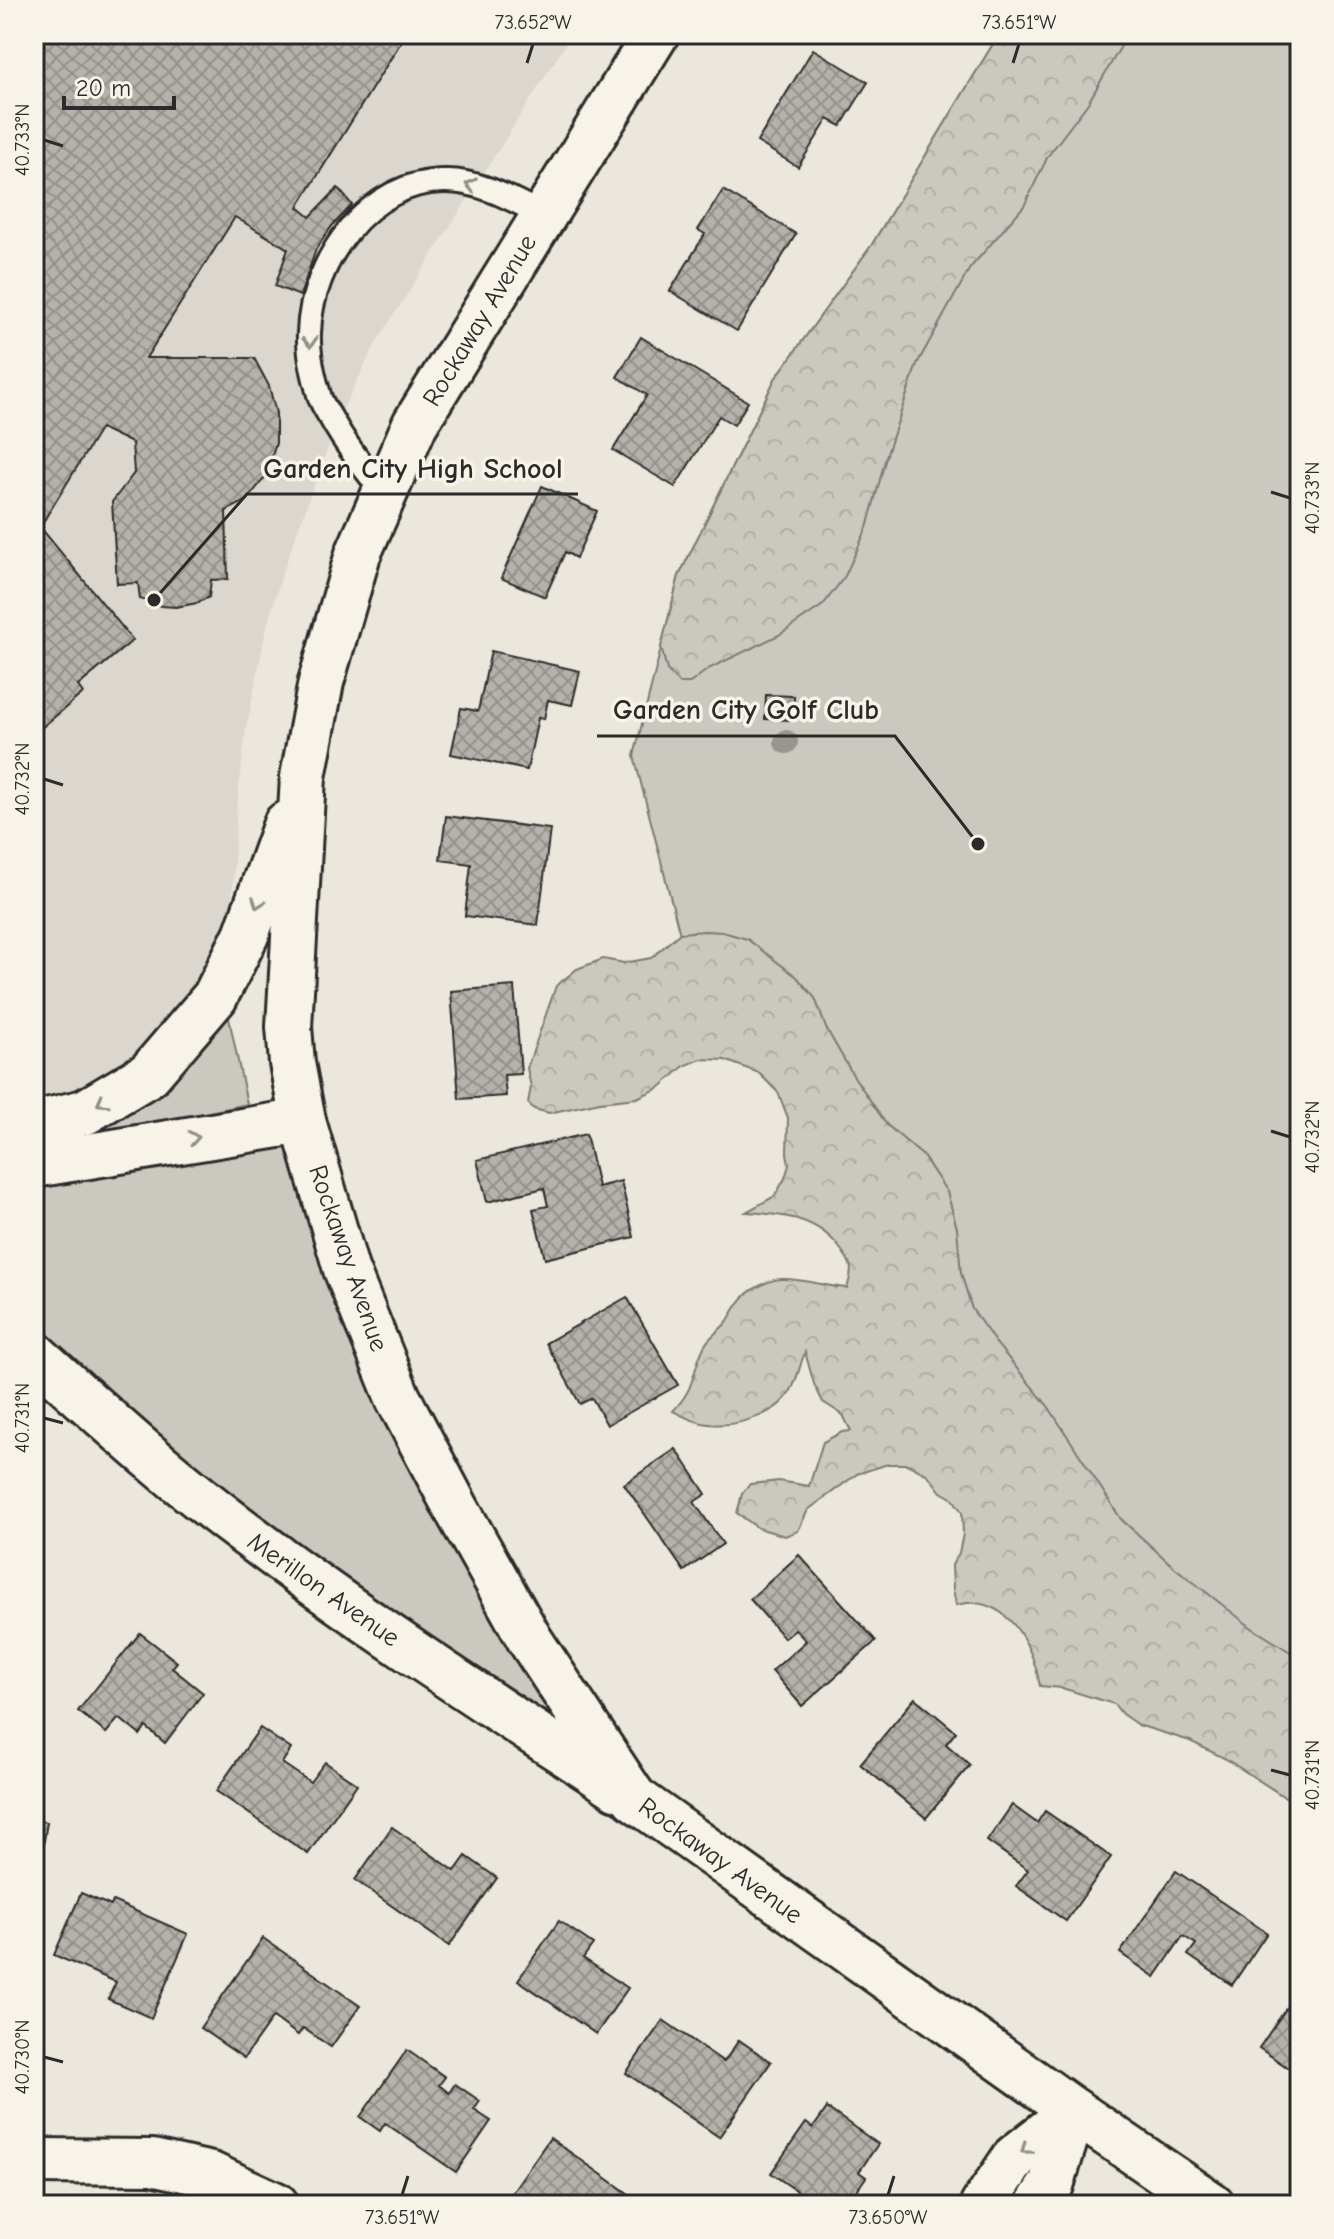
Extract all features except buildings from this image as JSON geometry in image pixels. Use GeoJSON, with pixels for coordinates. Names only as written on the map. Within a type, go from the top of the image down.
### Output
{"type":"FeatureCollection","features":[{"type":"Feature","properties":{"kind":"main road","name":"Rockaway Avenue"},"geometry":{"type":"LineString","coordinates":[[656,34],[415,424],[358,554],[321,682],[303,777],[289,1027],[303,1121],[346,1269],[398,1398],[530,1640],[634,1798],[1074,2111],[1212,2205]]}},
{"type":"Feature","properties":{"kind":"main road"},"geometry":{"type":"LineString","coordinates":[[34,1124],[85,1112],[149,1074],[215,997],[246,935],[303,777]]}},
{"type":"Feature","properties":{"kind":"main road"},"geometry":{"type":"LineString","coordinates":[[34,1165],[303,1121]]}},
{"type":"Feature","properties":{"kind":"main road","name":"Merillon Avenue"},"geometry":{"type":"LineString","coordinates":[[34,1354],[131,1442],[250,1537],[471,1691],[634,1798]]}},
{"type":"Feature","properties":{"kind":"main road"},"geometry":{"type":"LineString","coordinates":[[983,2205],[1015,2157],[1074,2111]]}},
{"type":"Feature","properties":{"kind":"main road"},"geometry":{"type":"LineString","coordinates":[[1038,2205],[1051,2185],[1074,2111]]}},
{"type":"Feature","properties":{"kind":"main road"},"geometry":{"type":"LineString","coordinates":[[34,2161],[152,2162],[211,2175],[276,2205]]}},
{"type":"Feature","properties":{"kind":"lane"},"geometry":{"type":"LineString","coordinates":[[385,494],[348,449],[321,401],[311,363],[309,332],[317,286],[334,250],[358,218],[387,197],[413,186],[447,181],[477,186],[543,215]]}},
{"type":"Feature","properties":{"kind":"shaded area"},"geometry":{"type":"Polygon","coordinates":[[[34,34],[572,34],[375,345],[339,417],[283,571],[266,629],[246,730],[237,804],[231,921],[217,964],[147,1057],[34,1115],[34,34]]]}},
{"type":"Feature","properties":{"kind":"green space"},"geometry":{"type":"Polygon","coordinates":[[[999,34],[1300,34],[1300,1779],[801,1116],[759,1073],[694,989],[634,756],[679,576],[775,379],[871,246],[999,34]]]}},
{"type":"Feature","properties":{"kind":"green space"},"geometry":{"type":"Polygon","coordinates":[[[999,34],[1128,34],[1088,103],[1048,156],[1024,206],[970,268],[917,364],[886,457],[867,528],[845,576],[823,605],[779,635],[708,669],[690,683],[679,683],[667,670],[661,647],[679,576],[775,379],[871,246],[999,34]]]}},
{"type":"Feature","properties":{"kind":"green space"},"geometry":{"type":"Polygon","coordinates":[[[705,931],[747,939],[797,977],[815,998],[826,1028],[887,1125],[923,1156],[947,1192],[957,1228],[961,1273],[972,1309],[1048,1406],[1121,1519],[1174,1567],[1252,1628],[1300,1658],[1300,1803],[1190,1741],[1138,1725],[1114,1704],[1062,1688],[1040,1686],[1033,1659],[1012,1622],[989,1606],[973,1603],[956,1605],[952,1565],[959,1553],[963,1534],[962,1512],[928,1475],[907,1464],[888,1464],[857,1474],[808,1510],[798,1531],[785,1536],[758,1528],[737,1513],[742,1494],[750,1484],[779,1481],[809,1486],[823,1442],[851,1431],[843,1415],[823,1402],[805,1352],[789,1394],[760,1416],[718,1425],[700,1422],[673,1411],[689,1389],[707,1343],[750,1292],[777,1279],[847,1288],[851,1275],[849,1262],[820,1229],[785,1216],[746,1212],[775,1196],[789,1165],[788,1118],[778,1092],[759,1073],[725,1060],[701,1059],[684,1066],[659,1088],[637,1098],[549,1113],[534,1109],[528,1103],[531,1087],[527,1068],[556,986],[577,969],[603,959],[624,963],[651,958],[680,933],[705,931]]]}},
{"type":"Feature","properties":{"kind":"green space"},"geometry":{"type":"Polygon","coordinates":[[[226,1004],[247,1104],[84,1139],[110,1123],[226,1004]]]}},
{"type":"Feature","properties":{"kind":"green space"},"geometry":{"type":"Polygon","coordinates":[[[296,1137],[367,1376],[407,1465],[512,1652],[568,1735],[340,1579],[128,1412],[34,1326],[34,1175],[296,1137]]]}},
{"type":"Feature","properties":{"kind":"place","name":"Garden City High School"},"geometry":{"type":"Point","coordinates":[154,600]}},
{"type":"Feature","properties":{"kind":"place","name":"Garden City Golf Club"},"geometry":{"type":"Point","coordinates":[978,844]}}]}
